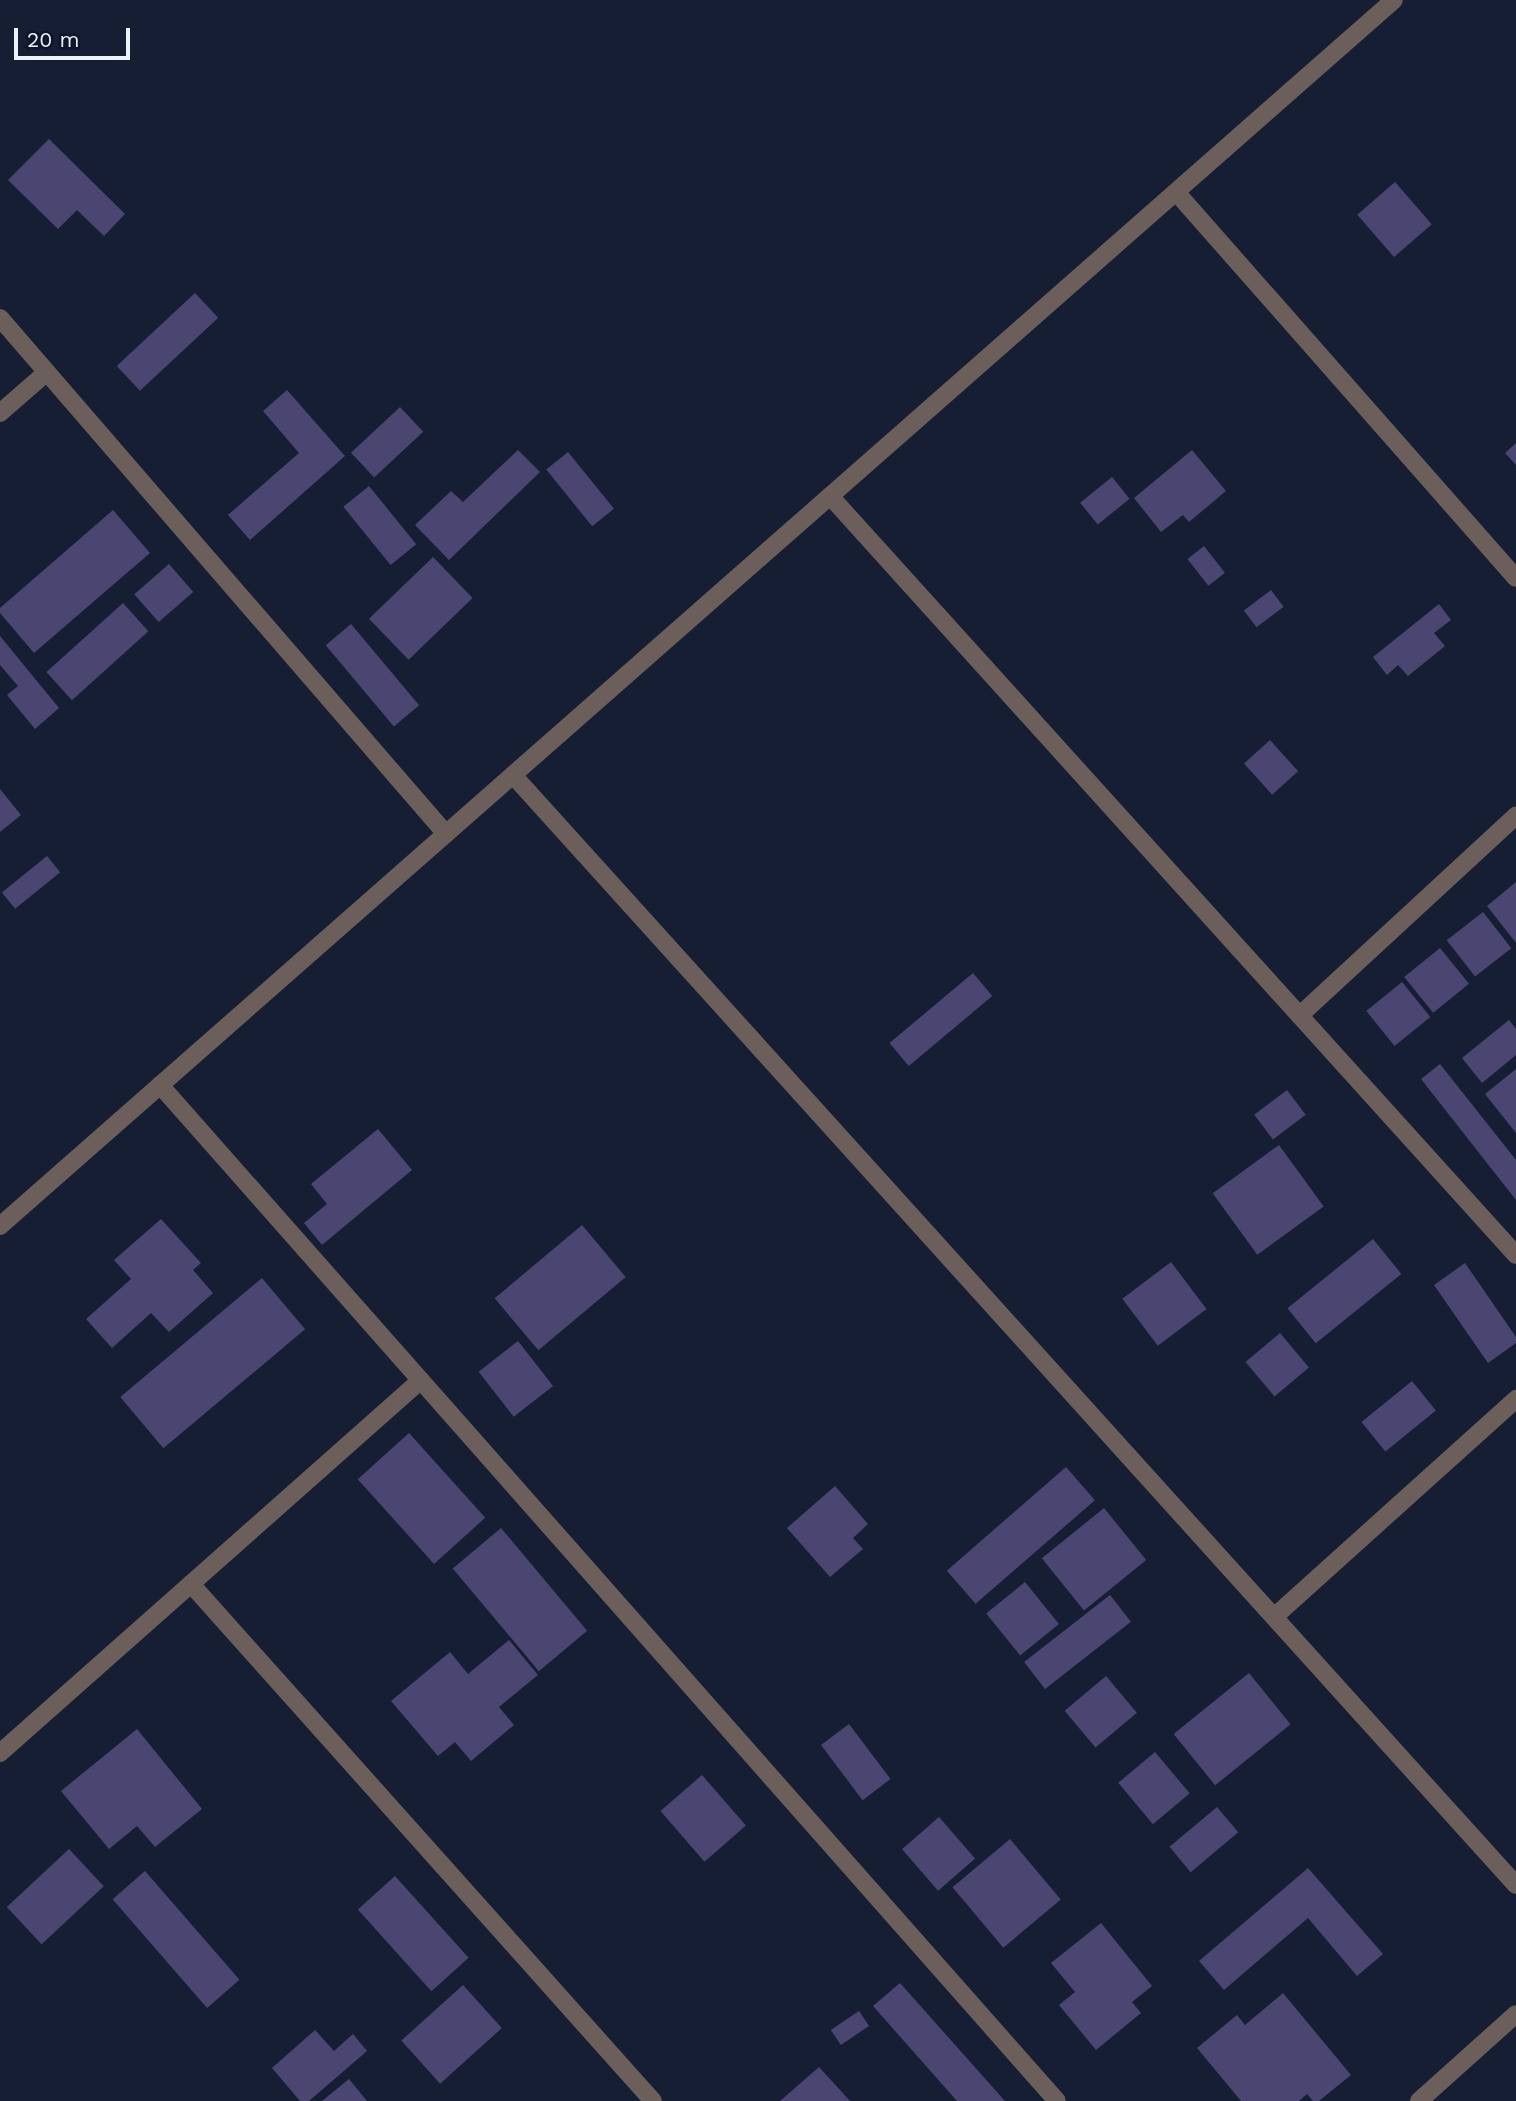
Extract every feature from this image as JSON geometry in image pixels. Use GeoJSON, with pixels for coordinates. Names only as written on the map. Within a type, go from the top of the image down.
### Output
{"type":"FeatureCollection","features":[{"type":"Feature","properties":{"kind":"street"},"geometry":{"type":"LineString","coordinates":[[0,1226],[1394,0]]}},
{"type":"Feature","properties":{"kind":"street"},"geometry":{"type":"LineString","coordinates":[[1176,192],[1516,578]]}},
{"type":"Feature","properties":{"kind":"street"},"geometry":{"type":"LineString","coordinates":[[0,318],[446,834]]}},
{"type":"Feature","properties":{"kind":"street"},"geometry":{"type":"LineString","coordinates":[[0,413],[47,372]]}},
{"type":"Feature","properties":{"kind":"street"},"geometry":{"type":"LineString","coordinates":[[830,496],[1516,1255]]}},
{"type":"Feature","properties":{"kind":"street"},"geometry":{"type":"LineString","coordinates":[[513,775],[1516,1885]]}},
{"type":"Feature","properties":{"kind":"street"},"geometry":{"type":"LineString","coordinates":[[1300,1015],[1516,816]]}},
{"type":"Feature","properties":{"kind":"street"},"geometry":{"type":"LineString","coordinates":[[160,1085],[1057,2101]]}},
{"type":"Feature","properties":{"kind":"street"},"geometry":{"type":"LineString","coordinates":[[0,1753],[421,1380]]}},
{"type":"Feature","properties":{"kind":"street"},"geometry":{"type":"LineString","coordinates":[[1274,1616],[1516,1399]]}},
{"type":"Feature","properties":{"kind":"street"},"geometry":{"type":"LineString","coordinates":[[191,1584],[653,2101]]}},
{"type":"Feature","properties":{"kind":"street"},"geometry":{"type":"LineString","coordinates":[[1419,2101],[1516,2014]]}},
{"type":"Feature","properties":{"kind":"building"},"geometry":{"type":"Polygon","coordinates":[[[49,139],[125,214],[104,236],[77,210],[58,229],[8,180],[49,139]]]}},
{"type":"Feature","properties":{"kind":"building"},"geometry":{"type":"Polygon","coordinates":[[[1395,182],[1432,224],[1394,257],[1357,215],[1395,182]]]}},
{"type":"Feature","properties":{"kind":"building"},"geometry":{"type":"Polygon","coordinates":[[[195,293],[218,318],[140,391],[117,366],[195,293]]]}},
{"type":"Feature","properties":{"kind":"building"},"geometry":{"type":"Polygon","coordinates":[[[287,390],[345,456],[250,540],[228,515],[299,453],[263,411],[287,390]]]}},
{"type":"Feature","properties":{"kind":"building"},"geometry":{"type":"Polygon","coordinates":[[[400,407],[423,432],[374,478],[351,453],[400,407]]]}},
{"type":"Feature","properties":{"kind":"building"},"geometry":{"type":"Polygon","coordinates":[[[1516,443],[1516,465],[1505,453],[1516,443]]]}},
{"type":"Feature","properties":{"kind":"building"},"geometry":{"type":"Polygon","coordinates":[[[518,450],[540,472],[449,560],[415,525],[451,491],[463,502],[518,450]]]}},
{"type":"Feature","properties":{"kind":"building"},"geometry":{"type":"Polygon","coordinates":[[[1192,450],[1226,491],[1189,522],[1183,515],[1161,532],[1134,498],[1192,450]]]}},
{"type":"Feature","properties":{"kind":"building"},"geometry":{"type":"Polygon","coordinates":[[[568,452],[614,509],[592,526],[546,470],[568,452]]]}},
{"type":"Feature","properties":{"kind":"building"},"geometry":{"type":"Polygon","coordinates":[[[1112,477],[1130,499],[1098,525],[1080,503],[1112,477]]]}},
{"type":"Feature","properties":{"kind":"building"},"geometry":{"type":"Polygon","coordinates":[[[369,486],[416,544],[391,565],[343,507],[369,486]]]}},
{"type":"Feature","properties":{"kind":"building"},"geometry":{"type":"Polygon","coordinates":[[[113,510],[150,553],[34,653],[0,613],[0,608],[113,510]]]}},
{"type":"Feature","properties":{"kind":"building"},"geometry":{"type":"Polygon","coordinates":[[[1204,546],[1225,573],[1208,586],[1187,559],[1204,546]]]}},
{"type":"Feature","properties":{"kind":"building"},"geometry":{"type":"Polygon","coordinates":[[[433,557],[473,598],[409,660],[369,619],[433,557]]]}},
{"type":"Feature","properties":{"kind":"building"},"geometry":{"type":"Polygon","coordinates":[[[169,564],[193,592],[159,622],[134,594],[169,564]]]}},
{"type":"Feature","properties":{"kind":"building"},"geometry":{"type":"Polygon","coordinates":[[[1271,590],[1284,607],[1256,627],[1244,610],[1271,590]]]}},
{"type":"Feature","properties":{"kind":"building"},"geometry":{"type":"Polygon","coordinates":[[[123,603],[148,631],[72,700],[46,672],[123,603]]]}},
{"type":"Feature","properties":{"kind":"building"},"geometry":{"type":"Polygon","coordinates":[[[1439,604],[1451,620],[1434,633],[1445,646],[1408,676],[1398,665],[1387,675],[1373,657],[1439,604]]]}},
{"type":"Feature","properties":{"kind":"building"},"geometry":{"type":"Polygon","coordinates":[[[351,624],[419,705],[394,726],[326,645],[351,624]]]}},
{"type":"Feature","properties":{"kind":"building"},"geometry":{"type":"Polygon","coordinates":[[[0,636],[59,708],[35,729],[7,695],[18,686],[0,665],[0,636]]]}},
{"type":"Feature","properties":{"kind":"building"},"geometry":{"type":"Polygon","coordinates":[[[1270,740],[1298,771],[1272,795],[1244,763],[1270,740]]]}},
{"type":"Feature","properties":{"kind":"building"},"geometry":{"type":"Polygon","coordinates":[[[0,789],[21,815],[0,832],[0,789]]]}},
{"type":"Feature","properties":{"kind":"building"},"geometry":{"type":"Polygon","coordinates":[[[47,856],[60,872],[15,909],[2,893],[47,856]]]}},
{"type":"Feature","properties":{"kind":"building"},"geometry":{"type":"Polygon","coordinates":[[[1516,882],[1516,943],[1487,906],[1516,882]]]}},
{"type":"Feature","properties":{"kind":"building"},"geometry":{"type":"Polygon","coordinates":[[[1483,912],[1511,948],[1475,977],[1447,940],[1483,912]]]}},
{"type":"Feature","properties":{"kind":"building"},"geometry":{"type":"Polygon","coordinates":[[[1440,948],[1469,984],[1433,1013],[1404,977],[1440,948]]]}},
{"type":"Feature","properties":{"kind":"building"},"geometry":{"type":"Polygon","coordinates":[[[973,973],[992,996],[909,1066],[890,1043],[973,973]]]}},
{"type":"Feature","properties":{"kind":"building"},"geometry":{"type":"Polygon","coordinates":[[[1402,982],[1430,1017],[1395,1046],[1366,1011],[1402,982]]]}},
{"type":"Feature","properties":{"kind":"building"},"geometry":{"type":"Polygon","coordinates":[[[1509,1020],[1516,1029],[1516,1055],[1482,1083],[1462,1058],[1509,1020]]]}},
{"type":"Feature","properties":{"kind":"building"},"geometry":{"type":"Polygon","coordinates":[[[1440,1064],[1516,1160],[1516,1200],[1421,1079],[1440,1064]]]}},
{"type":"Feature","properties":{"kind":"building"},"geometry":{"type":"Polygon","coordinates":[[[1516,1069],[1516,1133],[1485,1094],[1516,1069]]]}},
{"type":"Feature","properties":{"kind":"building"},"geometry":{"type":"Polygon","coordinates":[[[1287,1090],[1306,1115],[1273,1139],[1254,1115],[1287,1090]]]}},
{"type":"Feature","properties":{"kind":"building"},"geometry":{"type":"Polygon","coordinates":[[[378,1129],[412,1170],[322,1245],[304,1223],[327,1204],[311,1184],[378,1129]]]}},
{"type":"Feature","properties":{"kind":"building"},"geometry":{"type":"Polygon","coordinates":[[[1279,1145],[1324,1206],[1257,1255],[1213,1193],[1279,1145]]]}},
{"type":"Feature","properties":{"kind":"building"},"geometry":{"type":"Polygon","coordinates":[[[161,1219],[201,1263],[193,1270],[213,1293],[169,1332],[151,1313],[112,1348],[86,1319],[131,1279],[114,1260],[161,1219]]]}},
{"type":"Feature","properties":{"kind":"building"},"geometry":{"type":"Polygon","coordinates":[[[582,1225],[626,1277],[538,1350],[495,1298],[582,1225]]]}},
{"type":"Feature","properties":{"kind":"building"},"geometry":{"type":"Polygon","coordinates":[[[1373,1239],[1401,1274],[1316,1343],[1288,1308],[1373,1239]]]}},
{"type":"Feature","properties":{"kind":"building"},"geometry":{"type":"Polygon","coordinates":[[[1171,1262],[1207,1309],[1158,1346],[1122,1299],[1171,1262]]]}},
{"type":"Feature","properties":{"kind":"building"},"geometry":{"type":"Polygon","coordinates":[[[1465,1263],[1516,1337],[1516,1343],[1488,1363],[1434,1285],[1465,1263]]]}},
{"type":"Feature","properties":{"kind":"building"},"geometry":{"type":"Polygon","coordinates":[[[262,1278],[305,1329],[163,1448],[120,1397],[262,1278]]]}},
{"type":"Feature","properties":{"kind":"building"},"geometry":{"type":"Polygon","coordinates":[[[1280,1333],[1309,1367],[1274,1396],[1246,1362],[1280,1333]]]}},
{"type":"Feature","properties":{"kind":"building"},"geometry":{"type":"Polygon","coordinates":[[[518,1341],[553,1386],[514,1417],[479,1372],[518,1341]]]}},
{"type":"Feature","properties":{"kind":"building"},"geometry":{"type":"Polygon","coordinates":[[[1412,1381],[1436,1411],[1385,1451],[1361,1422],[1412,1381]]]}},
{"type":"Feature","properties":{"kind":"building"},"geometry":{"type":"Polygon","coordinates":[[[409,1433],[485,1518],[434,1564],[358,1479],[409,1433]]]}},
{"type":"Feature","properties":{"kind":"building"},"geometry":{"type":"Polygon","coordinates":[[[1066,1467],[1095,1500],[976,1604],[947,1571],[1066,1467]]]}},
{"type":"Feature","properties":{"kind":"building"},"geometry":{"type":"Polygon","coordinates":[[[835,1486],[868,1524],[853,1538],[863,1549],[830,1577],[787,1528],[835,1486]]]}},
{"type":"Feature","properties":{"kind":"building"},"geometry":{"type":"Polygon","coordinates":[[[1104,1508],[1146,1560],[1084,1610],[1042,1558],[1104,1508]]]}},
{"type":"Feature","properties":{"kind":"building"},"geometry":{"type":"Polygon","coordinates":[[[501,1528],[587,1631],[539,1671],[453,1568],[501,1528]]]}},
{"type":"Feature","properties":{"kind":"building"},"geometry":{"type":"Polygon","coordinates":[[[1025,1582],[1059,1624],[1020,1655],[986,1613],[1025,1582]]]}},
{"type":"Feature","properties":{"kind":"building"},"geometry":{"type":"Polygon","coordinates":[[[1110,1595],[1131,1622],[1045,1689],[1024,1662],[1110,1595]]]}},
{"type":"Feature","properties":{"kind":"building"},"geometry":{"type":"Polygon","coordinates":[[[509,1640],[538,1675],[499,1707],[514,1725],[471,1761],[455,1742],[438,1756],[391,1701],[450,1652],[468,1674],[509,1640]]]}},
{"type":"Feature","properties":{"kind":"building"},"geometry":{"type":"Polygon","coordinates":[[[1249,1673],[1291,1724],[1215,1785],[1174,1734],[1249,1673]]]}},
{"type":"Feature","properties":{"kind":"building"},"geometry":{"type":"Polygon","coordinates":[[[1106,1676],[1137,1713],[1095,1747],[1065,1711],[1106,1676]]]}},
{"type":"Feature","properties":{"kind":"building"},"geometry":{"type":"Polygon","coordinates":[[[849,1724],[891,1779],[863,1800],[821,1745],[849,1724]]]}},
{"type":"Feature","properties":{"kind":"building"},"geometry":{"type":"Polygon","coordinates":[[[137,1729],[202,1809],[155,1847],[137,1826],[109,1849],[61,1791],[137,1729]]]}},
{"type":"Feature","properties":{"kind":"building"},"geometry":{"type":"Polygon","coordinates":[[[1155,1752],[1190,1793],[1153,1824],[1118,1783],[1155,1752]]]}},
{"type":"Feature","properties":{"kind":"building"},"geometry":{"type":"Polygon","coordinates":[[[702,1775],[746,1826],[704,1862],[660,1811],[702,1775]]]}},
{"type":"Feature","properties":{"kind":"building"},"geometry":{"type":"Polygon","coordinates":[[[1217,1807],[1238,1832],[1191,1872],[1170,1847],[1217,1807]]]}},
{"type":"Feature","properties":{"kind":"building"},"geometry":{"type":"Polygon","coordinates":[[[939,1817],[975,1859],[938,1891],[902,1849],[939,1817]]]}},
{"type":"Feature","properties":{"kind":"building"},"geometry":{"type":"Polygon","coordinates":[[[1010,1839],[1061,1900],[1003,1948],[953,1887],[1010,1839]]]}},
{"type":"Feature","properties":{"kind":"building"},"geometry":{"type":"Polygon","coordinates":[[[69,1849],[104,1886],[42,1944],[7,1907],[69,1849]]]}},
{"type":"Feature","properties":{"kind":"building"},"geometry":{"type":"Polygon","coordinates":[[[1308,1868],[1383,1954],[1357,1976],[1308,1918],[1224,1990],[1199,1961],[1308,1868]]]}},
{"type":"Feature","properties":{"kind":"building"},"geometry":{"type":"Polygon","coordinates":[[[145,1871],[239,1980],[207,2008],[113,1899],[145,1871]]]}},
{"type":"Feature","properties":{"kind":"building"},"geometry":{"type":"Polygon","coordinates":[[[395,1876],[469,1958],[431,1991],[358,1909],[395,1876]]]}},
{"type":"Feature","properties":{"kind":"building"},"geometry":{"type":"Polygon","coordinates":[[[1101,1923],[1152,1986],[1132,2002],[1141,2013],[1096,2050],[1059,2005],[1075,1992],[1051,1963],[1101,1923]]]}},
{"type":"Feature","properties":{"kind":"building"},"geometry":{"type":"Polygon","coordinates":[[[900,1983],[1005,2101],[957,2101],[873,2006],[900,1983]]]}},
{"type":"Feature","properties":{"kind":"building"},"geometry":{"type":"Polygon","coordinates":[[[463,1985],[502,2028],[440,2084],[401,2041],[463,1985]]]}},
{"type":"Feature","properties":{"kind":"building"},"geometry":{"type":"Polygon","coordinates":[[[1283,1993],[1351,2075],[1319,2101],[1313,2101],[1307,2094],[1299,2101],[1241,2101],[1197,2048],[1237,2015],[1245,2025],[1283,1993]]]}},
{"type":"Feature","properties":{"kind":"building"},"geometry":{"type":"Polygon","coordinates":[[[859,2011],[869,2026],[841,2045],[831,2030],[859,2011]]]}},
{"type":"Feature","properties":{"kind":"building"},"geometry":{"type":"Polygon","coordinates":[[[315,2030],[334,2051],[353,2034],[367,2051],[309,2101],[300,2101],[272,2068],[315,2030]]]}},
{"type":"Feature","properties":{"kind":"building"},"geometry":{"type":"Polygon","coordinates":[[[819,2067],[850,2101],[780,2101],[819,2067]]]}},
{"type":"Feature","properties":{"kind":"building"},"geometry":{"type":"Polygon","coordinates":[[[349,2079],[367,2101],[322,2101],[349,2079]]]}}]}
